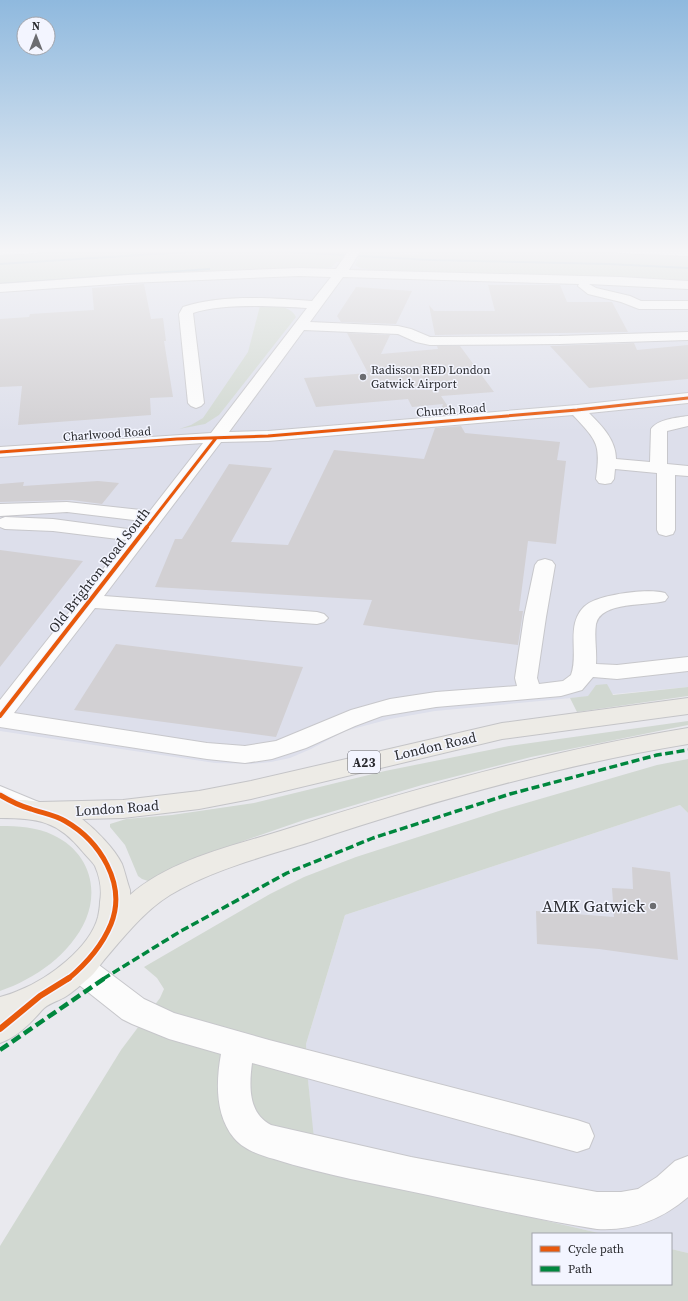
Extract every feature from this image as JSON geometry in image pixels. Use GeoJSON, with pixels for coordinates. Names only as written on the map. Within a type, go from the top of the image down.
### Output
{"type":"FeatureCollection","features":[{"type":"Feature","properties":{"kind":"main road","name":"London Road"},"geometry":{"type":"LineString","coordinates":[[36,810],[123,809],[199,800],[251,790],[502,731],[688,706]]}},
{"type":"Feature","properties":{"kind":"main road"},"geometry":{"type":"LineString","coordinates":[[0,1010],[23,1004],[62,983],[89,958],[126,915],[148,896],[175,880],[227,859],[369,813],[443,792],[596,753],[688,736]]}},
{"type":"Feature","properties":{"kind":"main road"},"geometry":{"type":"LineString","coordinates":[[0,809],[36,810],[60,818],[80,832],[100,852],[111,871],[116,891],[115,912],[108,930],[89,958]]}},
{"type":"Feature","properties":{"kind":"main road"},"geometry":{"type":"LineString","coordinates":[[0,1029],[42,995]]}},
{"type":"Feature","properties":{"kind":"street"},"geometry":{"type":"LineString","coordinates":[[188,311],[186,314],[196,403]]}},
{"type":"Feature","properties":{"kind":"street","name":"Old Brighton Road South"},"geometry":{"type":"LineString","coordinates":[[0,716],[138,536],[216,438],[312,311]]}},
{"type":"Feature","properties":{"kind":"street"},"geometry":{"type":"LineString","coordinates":[[300,326],[390,329],[406,331],[417,339],[434,341],[559,340],[688,336]]}},
{"type":"Feature","properties":{"kind":"street","name":"Church Road"},"geometry":{"type":"LineString","coordinates":[[216,438],[268,436],[577,410],[688,398]]}},
{"type":"Feature","properties":{"kind":"street"},"geometry":{"type":"LineString","coordinates":[[577,410],[603,440],[607,450],[606,471],[662,468],[688,471]]}},
{"type":"Feature","properties":{"kind":"street"},"geometry":{"type":"LineString","coordinates":[[666,530],[659,429],[667,425],[688,421]]}},
{"type":"Feature","properties":{"kind":"street","name":"Charlwood Road"},"geometry":{"type":"LineString","coordinates":[[0,452],[177,439],[216,438]]}},
{"type":"Feature","properties":{"kind":"street"},"geometry":{"type":"LineString","coordinates":[[0,510],[67,507],[154,517]]}},
{"type":"Feature","properties":{"kind":"street"},"geometry":{"type":"LineString","coordinates":[[0,523],[43,524],[138,536]]}},
{"type":"Feature","properties":{"kind":"street"},"geometry":{"type":"LineString","coordinates":[[530,692],[526,678],[535,617],[545,565]]}},
{"type":"Feature","properties":{"kind":"street"},"geometry":{"type":"LineString","coordinates":[[0,719],[207,751],[248,754],[268,751],[293,744],[358,716],[389,706],[434,700],[530,692],[570,686],[580,680],[584,670],[586,619],[591,611],[597,607],[607,604],[658,597]]}},
{"type":"Feature","properties":{"kind":"street"},"geometry":{"type":"LineString","coordinates":[[89,601],[317,618]]}},
{"type":"Feature","properties":{"kind":"street"},"geometry":{"type":"LineString","coordinates":[[584,670],[617,672],[688,664]]}},
{"type":"Feature","properties":{"kind":"street"},"geometry":{"type":"LineString","coordinates":[[0,795],[36,810]]}},
{"type":"Feature","properties":{"kind":"street"},"geometry":{"type":"LineString","coordinates":[[89,958],[143,1014],[170,1025],[238,1045],[577,1136]]}},
{"type":"Feature","properties":{"kind":"street"},"geometry":{"type":"LineString","coordinates":[[238,1045],[234,1069],[234,1084],[236,1101],[242,1119],[249,1129],[257,1136],[286,1146],[488,1190],[605,1210],[632,1209],[648,1204],[662,1195],[688,1173]]}},
{"type":"Feature","properties":{"kind":"shaded area"},"geometry":{"type":"Polygon","coordinates":[[[0,311],[688,311],[688,687],[435,711],[390,719],[345,731],[290,758],[251,764],[215,763],[0,731],[0,311]]]}},
{"type":"Feature","properties":{"kind":"shaded area"},"geometry":{"type":"Polygon","coordinates":[[[259,311],[291,311],[293,313],[296,317],[219,415],[205,424],[179,429],[191,425],[203,418],[248,352],[259,311]]]}},
{"type":"Feature","properties":{"kind":"shaded area"},"geometry":{"type":"Polygon","coordinates":[[[607,684],[613,695],[688,687],[688,696],[577,712],[570,698],[588,696],[596,685],[607,684]]]}},
{"type":"Feature","properties":{"kind":"shaded area"},"geometry":{"type":"Polygon","coordinates":[[[688,721],[688,725],[531,757],[422,785],[304,820],[246,840],[148,881],[138,876],[125,845],[110,827],[110,824],[126,819],[172,815],[254,803],[385,771],[509,746],[688,721]]]}},
{"type":"Feature","properties":{"kind":"shaded area"},"geometry":{"type":"Polygon","coordinates":[[[688,759],[688,813],[680,805],[345,915],[306,1044],[308,1080],[317,1168],[599,1233],[532,1233],[532,1285],[672,1285],[672,1249],[688,1253],[688,1301],[0,1301],[0,1246],[121,1050],[160,998],[164,989],[157,978],[144,967],[270,894],[304,877],[356,857],[502,810],[657,765],[688,759]]]}},
{"type":"Feature","properties":{"kind":"shaded area"},"geometry":{"type":"Polygon","coordinates":[[[680,805],[688,813],[688,1253],[672,1249],[672,1233],[599,1233],[316,1168],[306,1044],[345,915],[680,805]]]}},
{"type":"Feature","properties":{"kind":"shaded area"},"geometry":{"type":"Polygon","coordinates":[[[0,826],[20,827],[47,832],[64,842],[82,859],[90,881],[91,894],[90,906],[86,919],[79,932],[61,954],[50,964],[26,980],[0,991],[0,826]]]}},
{"type":"Feature","properties":{"kind":"building"},"geometry":{"type":"Polygon","coordinates":[[[83,311],[149,311],[151,319],[163,318],[166,341],[164,341],[173,397],[150,398],[151,415],[18,425],[22,386],[0,387],[0,319],[29,317],[30,314],[83,311]]]}},
{"type":"Feature","properties":{"kind":"building"},"geometry":{"type":"Polygon","coordinates":[[[340,311],[402,311],[396,324],[341,322],[337,316],[340,311]]]}},
{"type":"Feature","properties":{"kind":"building"},"geometry":{"type":"Polygon","coordinates":[[[430,311],[617,311],[628,332],[435,335],[430,311]]]}},
{"type":"Feature","properties":{"kind":"building","name":"Radisson RED London Gatwick Airport"},"geometry":{"type":"Polygon","coordinates":[[[347,333],[390,335],[381,354],[438,349],[437,346],[460,346],[494,392],[441,396],[453,414],[439,415],[443,404],[412,407],[408,399],[316,407],[304,378],[368,373],[347,333]]]}},
{"type":"Feature","properties":{"kind":"building"},"geometry":{"type":"Polygon","coordinates":[[[634,343],[637,350],[688,345],[688,379],[589,388],[550,346],[634,343]]]}},
{"type":"Feature","properties":{"kind":"building"},"geometry":{"type":"Polygon","coordinates":[[[461,426],[465,433],[560,442],[557,460],[566,461],[556,544],[528,541],[519,611],[523,611],[518,645],[363,625],[372,600],[155,587],[175,539],[182,539],[229,464],[272,468],[231,542],[288,545],[334,450],[424,459],[435,428],[461,426]]]}},
{"type":"Feature","properties":{"kind":"building"},"geometry":{"type":"Polygon","coordinates":[[[98,481],[119,483],[102,504],[72,500],[0,502],[0,484],[24,482],[23,486],[98,481]]]}},
{"type":"Feature","properties":{"kind":"building"},"geometry":{"type":"Polygon","coordinates":[[[0,550],[83,561],[0,667],[0,550]]]}},
{"type":"Feature","properties":{"kind":"building"},"geometry":{"type":"Polygon","coordinates":[[[116,644],[303,667],[276,737],[74,710],[116,644]]]}},
{"type":"Feature","properties":{"kind":"building"},"geometry":{"type":"Polygon","coordinates":[[[632,867],[670,872],[678,960],[599,949],[537,944],[536,911],[614,917],[612,888],[633,889],[632,867]]]}},
{"type":"Feature","properties":{"kind":"marked path"},"geometry":{"type":"LineString","coordinates":[[0,1050],[98,982],[181,931],[287,873],[373,838],[510,794],[657,755],[688,750]]}},
{"type":"Feature","properties":{"kind":"cycle path"},"geometry":{"type":"LineString","coordinates":[[0,452],[177,439],[268,436],[577,410],[688,398]]}},
{"type":"Feature","properties":{"kind":"cycle path"},"geometry":{"type":"LineString","coordinates":[[0,716],[216,438]]}},
{"type":"Feature","properties":{"kind":"cycle path"},"geometry":{"type":"LineString","coordinates":[[0,795],[30,809],[60,818],[87,838],[101,853],[110,870],[115,887],[116,905],[111,923],[102,942],[88,960],[65,981],[40,996],[0,1029]]}},
{"type":"Feature","properties":{"kind":"place","name":"Radisson RED London Gatwick Airport"},"geometry":{"type":"Point","coordinates":[363,377]}},
{"type":"Feature","properties":{"kind":"place","name":"AMK Gatwick"},"geometry":{"type":"Point","coordinates":[653,906]}}]}
